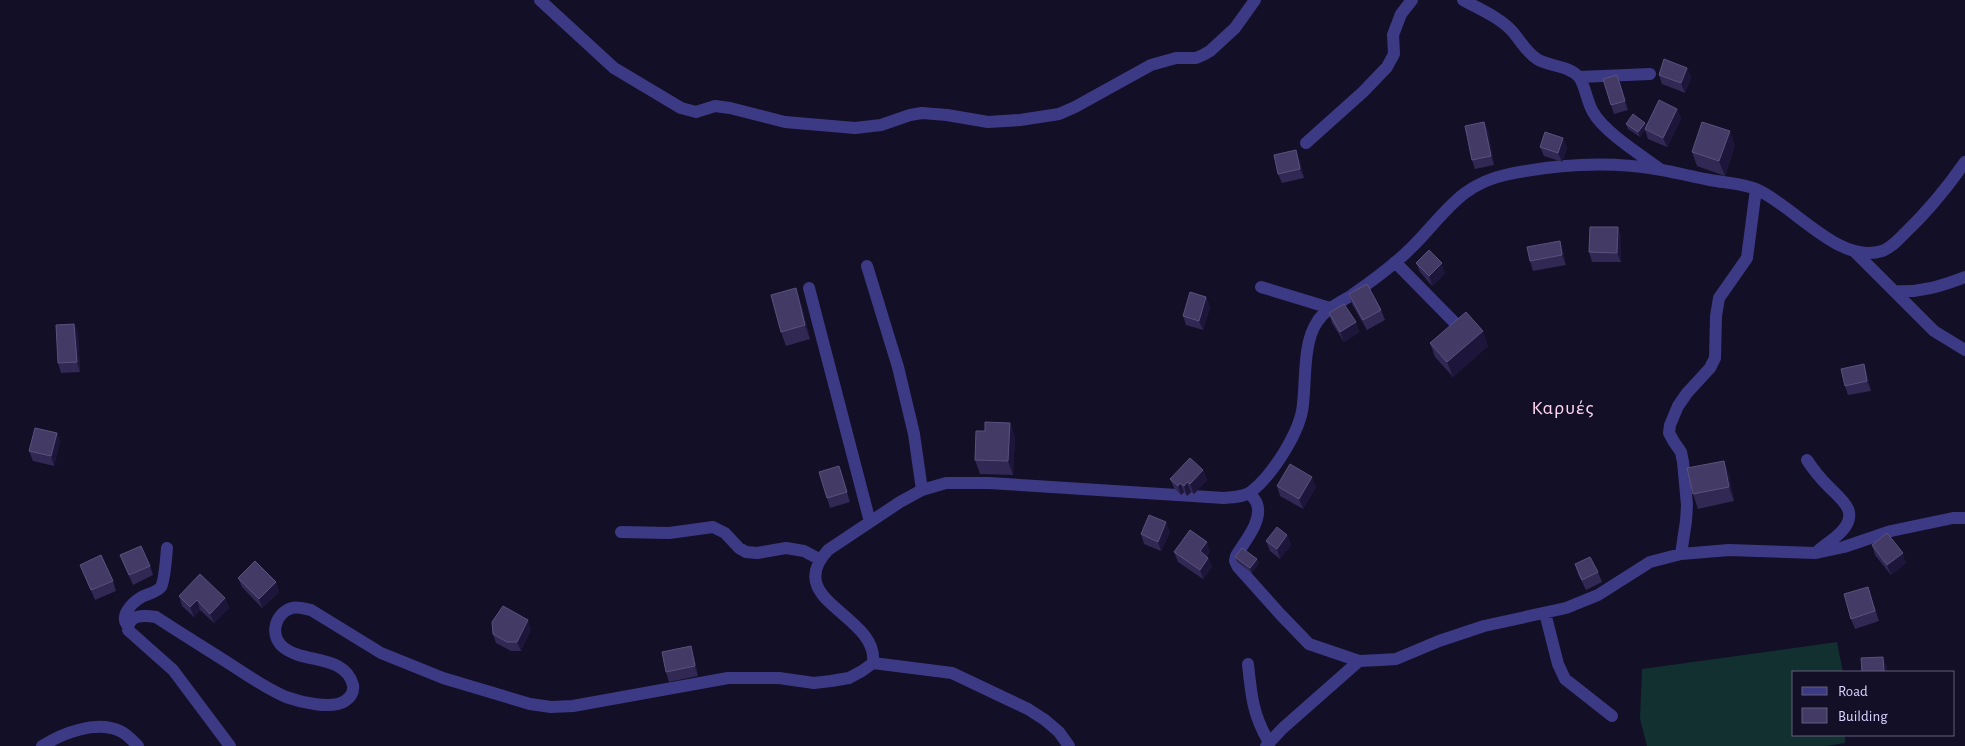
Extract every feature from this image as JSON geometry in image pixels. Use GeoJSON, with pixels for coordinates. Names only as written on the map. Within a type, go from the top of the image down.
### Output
{"type":"FeatureCollection","features":[{"type":"Feature","properties":{"kind":"street"},"geometry":{"type":"LineString","coordinates":[[540,0],[614,68],[681,108],[696,112],[715,106],[785,122],[855,128],[882,125],[910,115],[922,113],[988,122],[1020,120],[1059,114],[1075,108],[1150,65],[1176,58],[1196,58],[1204,55],[1235,28],[1255,0]]}},
{"type":"Feature","properties":{"kind":"street"},"geometry":{"type":"LineString","coordinates":[[1306,144],[1363,92],[1387,67],[1394,54],[1393,35],[1402,14],[1412,0]]}},
{"type":"Feature","properties":{"kind":"street"},"geometry":{"type":"LineString","coordinates":[[1463,0],[1506,25],[1528,53],[1538,60],[1572,71],[1579,77],[1594,114],[1604,126],[1660,169]]}},
{"type":"Feature","properties":{"kind":"street"},"geometry":{"type":"LineString","coordinates":[[1579,77],[1650,74]]}},
{"type":"Feature","properties":{"kind":"street"},"geometry":{"type":"LineString","coordinates":[[1855,252],[1882,251],[1891,246],[1920,219],[1944,192],[1965,162]]}},
{"type":"Feature","properties":{"kind":"street"},"geometry":{"type":"LineString","coordinates":[[873,663],[873,650],[862,634],[849,619],[820,594],[815,568],[819,559],[828,550],[922,490],[946,483],[966,482],[1224,498],[1250,493],[1279,459],[1298,424],[1303,406],[1310,339],[1318,321],[1330,308],[1352,294],[1409,251],[1463,194],[1504,175],[1594,164],[1660,169],[1756,189],[1777,200],[1831,242],[1855,252],[1934,331],[1965,350]]}},
{"type":"Feature","properties":{"kind":"street"},"geometry":{"type":"LineString","coordinates":[[1680,554],[1687,505],[1684,462],[1681,452],[1670,433],[1670,425],[1678,406],[1710,368],[1715,358],[1716,316],[1719,298],[1747,258],[1756,189]]}},
{"type":"Feature","properties":{"kind":"street"},"geometry":{"type":"LineString","coordinates":[[1396,262],[1456,324]]}},
{"type":"Feature","properties":{"kind":"street"},"geometry":{"type":"LineString","coordinates":[[867,266],[898,367],[914,434],[922,490]]}},
{"type":"Feature","properties":{"kind":"street"},"geometry":{"type":"LineString","coordinates":[[1894,291],[1908,292],[1931,289],[1965,277]]}},
{"type":"Feature","properties":{"kind":"street"},"geometry":{"type":"LineString","coordinates":[[1261,287],[1330,308]]}},
{"type":"Feature","properties":{"kind":"street"},"geometry":{"type":"LineString","coordinates":[[809,288],[870,522]]}},
{"type":"Feature","properties":{"kind":"street"},"geometry":{"type":"LineString","coordinates":[[1808,460],[1815,472],[1845,501],[1849,512],[1849,521],[1841,533],[1816,552]]}},
{"type":"Feature","properties":{"kind":"street"},"geometry":{"type":"LineString","coordinates":[[1250,493],[1257,504],[1258,514],[1255,523],[1236,556],[1235,561],[1238,567],[1309,644],[1359,661],[1396,659],[1484,626],[1566,608],[1598,595],[1650,562],[1680,554],[1729,550],[1816,552],[1844,547],[1891,531],[1953,518],[1965,518]]}},
{"type":"Feature","properties":{"kind":"street"},"geometry":{"type":"LineString","coordinates":[[621,532],[670,533],[713,527],[725,533],[739,548],[746,552],[756,554],[786,548],[804,551],[819,559]]}},
{"type":"Feature","properties":{"kind":"street"},"geometry":{"type":"LineString","coordinates":[[167,548],[161,587],[140,598],[127,611],[124,618],[125,623],[128,626],[128,630],[174,670],[230,746]]}},
{"type":"Feature","properties":{"kind":"street"},"geometry":{"type":"LineString","coordinates":[[128,626],[133,618],[142,615],[156,617],[273,691],[302,702],[322,705],[339,704],[351,696],[353,689],[351,680],[347,673],[337,666],[292,653],[280,644],[275,634],[275,626],[280,617],[291,608],[298,607],[311,610],[381,653],[443,678],[516,701],[552,707],[573,706],[728,678],[779,678],[814,683],[831,681],[849,678],[873,663],[952,673],[1028,709],[1059,732],[1069,746]]}},
{"type":"Feature","properties":{"kind":"street"},"geometry":{"type":"LineString","coordinates":[[1544,613],[1558,664],[1565,679],[1612,716]]}},
{"type":"Feature","properties":{"kind":"street"},"geometry":{"type":"LineString","coordinates":[[1248,664],[1253,706],[1267,744],[1359,661]]}},
{"type":"Feature","properties":{"kind":"street"},"geometry":{"type":"LineString","coordinates":[[42,746],[62,735],[104,727],[120,731],[138,746]]}},
{"type":"Feature","properties":{"kind":"green space"},"geometry":{"type":"Polygon","coordinates":[[[1837,642],[1843,671],[1792,671],[1792,736],[1845,736],[1845,743],[1826,746],[1647,746],[1640,719],[1642,669],[1837,642]]]}},
{"type":"Feature","properties":{"kind":"building"},"geometry":{"type":"Polygon","coordinates":[[[1664,59],[1687,68],[1681,83],[1659,75],[1664,59]]]}},
{"type":"Feature","properties":{"kind":"building"},"geometry":{"type":"Polygon","coordinates":[[[1617,75],[1625,101],[1611,105],[1603,79],[1617,75]]]}},
{"type":"Feature","properties":{"kind":"building"},"geometry":{"type":"Polygon","coordinates":[[[1659,100],[1677,109],[1663,138],[1645,129],[1659,100]]]}},
{"type":"Feature","properties":{"kind":"building"},"geometry":{"type":"Polygon","coordinates":[[[1633,114],[1645,123],[1638,132],[1626,124],[1633,114]]]}},
{"type":"Feature","properties":{"kind":"building"},"geometry":{"type":"Polygon","coordinates":[[[1484,122],[1491,156],[1472,160],[1465,126],[1484,122]]]}},
{"type":"Feature","properties":{"kind":"building"},"geometry":{"type":"Polygon","coordinates":[[[1702,122],[1730,131],[1719,161],[1692,152],[1702,122]]]}},
{"type":"Feature","properties":{"kind":"building"},"geometry":{"type":"Polygon","coordinates":[[[1545,132],[1563,138],[1558,153],[1540,147],[1545,132]]]}},
{"type":"Feature","properties":{"kind":"building"},"geometry":{"type":"Polygon","coordinates":[[[1296,150],[1300,169],[1278,174],[1274,155],[1296,150]]]}},
{"type":"Feature","properties":{"kind":"building"},"geometry":{"type":"Polygon","coordinates":[[[1590,227],[1618,227],[1617,253],[1589,252],[1590,227]]]}},
{"type":"Feature","properties":{"kind":"building"},"geometry":{"type":"Polygon","coordinates":[[[1560,241],[1562,255],[1530,261],[1527,247],[1560,241]]]}},
{"type":"Feature","properties":{"kind":"building"},"geometry":{"type":"Polygon","coordinates":[[[1429,250],[1442,263],[1429,276],[1416,263],[1429,250]]]}},
{"type":"Feature","properties":{"kind":"building"},"geometry":{"type":"Polygon","coordinates":[[[1367,284],[1381,310],[1363,320],[1349,294],[1367,284]]]}},
{"type":"Feature","properties":{"kind":"building"},"geometry":{"type":"Polygon","coordinates":[[[796,288],[805,325],[781,332],[771,295],[796,288]]]}},
{"type":"Feature","properties":{"kind":"building"},"geometry":{"type":"Polygon","coordinates":[[[1190,292],[1206,297],[1199,321],[1183,316],[1190,292]]]}},
{"type":"Feature","properties":{"kind":"building"},"geometry":{"type":"Polygon","coordinates":[[[1344,304],[1356,322],[1340,332],[1329,313],[1344,304]]]}},
{"type":"Feature","properties":{"kind":"building"},"geometry":{"type":"Polygon","coordinates":[[[1466,312],[1483,331],[1447,362],[1430,343],[1466,312]]]}},
{"type":"Feature","properties":{"kind":"building"},"geometry":{"type":"Polygon","coordinates":[[[74,324],[77,362],[58,363],[56,325],[74,324]]]}},
{"type":"Feature","properties":{"kind":"building"},"geometry":{"type":"Polygon","coordinates":[[[1864,364],[1867,381],[1845,386],[1841,369],[1864,364]]]}},
{"type":"Feature","properties":{"kind":"building"},"geometry":{"type":"Polygon","coordinates":[[[985,422],[1010,423],[1008,461],[975,460],[976,431],[985,431],[985,422]]]}},
{"type":"Feature","properties":{"kind":"building"},"geometry":{"type":"Polygon","coordinates":[[[35,428],[57,433],[51,456],[29,451],[35,428]]]}},
{"type":"Feature","properties":{"kind":"building"},"geometry":{"type":"Polygon","coordinates":[[[1190,458],[1203,470],[1190,484],[1187,482],[1184,486],[1180,483],[1178,486],[1170,479],[1190,458]]]}},
{"type":"Feature","properties":{"kind":"building"},"geometry":{"type":"Polygon","coordinates":[[[1724,461],[1729,487],[1693,494],[1687,468],[1724,461]]]}},
{"type":"Feature","properties":{"kind":"building"},"geometry":{"type":"Polygon","coordinates":[[[1290,464],[1312,477],[1299,499],[1277,486],[1290,464]]]}},
{"type":"Feature","properties":{"kind":"building"},"geometry":{"type":"Polygon","coordinates":[[[839,466],[847,492],[827,498],[819,472],[839,466]]]}},
{"type":"Feature","properties":{"kind":"building"},"geometry":{"type":"Polygon","coordinates":[[[1149,515],[1166,522],[1158,542],[1141,534],[1149,515]]]}},
{"type":"Feature","properties":{"kind":"building"},"geometry":{"type":"Polygon","coordinates":[[[1277,527],[1287,535],[1277,549],[1266,541],[1277,527]]]}},
{"type":"Feature","properties":{"kind":"building"},"geometry":{"type":"Polygon","coordinates":[[[1190,530],[1207,542],[1200,551],[1208,558],[1200,570],[1174,552],[1190,530]]]}},
{"type":"Feature","properties":{"kind":"building"},"geometry":{"type":"Polygon","coordinates":[[[1887,533],[1903,553],[1887,565],[1872,545],[1887,533]]]}},
{"type":"Feature","properties":{"kind":"building"},"geometry":{"type":"Polygon","coordinates":[[[141,546],[150,566],[129,575],[120,555],[141,546]]]}},
{"type":"Feature","properties":{"kind":"building"},"geometry":{"type":"Polygon","coordinates":[[[1242,548],[1257,559],[1250,568],[1235,557],[1242,548]]]}},
{"type":"Feature","properties":{"kind":"building"},"geometry":{"type":"Polygon","coordinates":[[[101,555],[113,581],[91,590],[80,565],[101,555]]]}},
{"type":"Feature","properties":{"kind":"building"},"geometry":{"type":"Polygon","coordinates":[[[1590,557],[1598,572],[1582,580],[1575,564],[1590,557]]]}},
{"type":"Feature","properties":{"kind":"building"},"geometry":{"type":"Polygon","coordinates":[[[255,561],[276,582],[259,599],[238,578],[255,561]]]}},
{"type":"Feature","properties":{"kind":"building"},"geometry":{"type":"Polygon","coordinates":[[[200,574],[225,598],[210,614],[197,600],[190,607],[179,596],[200,574]]]}},
{"type":"Feature","properties":{"kind":"building"},"geometry":{"type":"Polygon","coordinates":[[[1868,587],[1875,611],[1851,619],[1844,594],[1868,587]]]}},
{"type":"Feature","properties":{"kind":"building"},"geometry":{"type":"Polygon","coordinates":[[[503,606],[528,620],[517,642],[507,642],[493,634],[492,622],[503,606]]]}},
{"type":"Feature","properties":{"kind":"building"},"geometry":{"type":"Polygon","coordinates":[[[691,646],[695,666],[666,672],[662,652],[691,646]]]}},
{"type":"Feature","properties":{"kind":"building"},"geometry":{"type":"Polygon","coordinates":[[[1883,657],[1884,671],[1862,671],[1861,658],[1883,657]]]}},
{"type":"Feature","properties":{"kind":"district","name":"Καρυές"},"geometry":{"type":"Point","coordinates":[1563,408]}}]}
